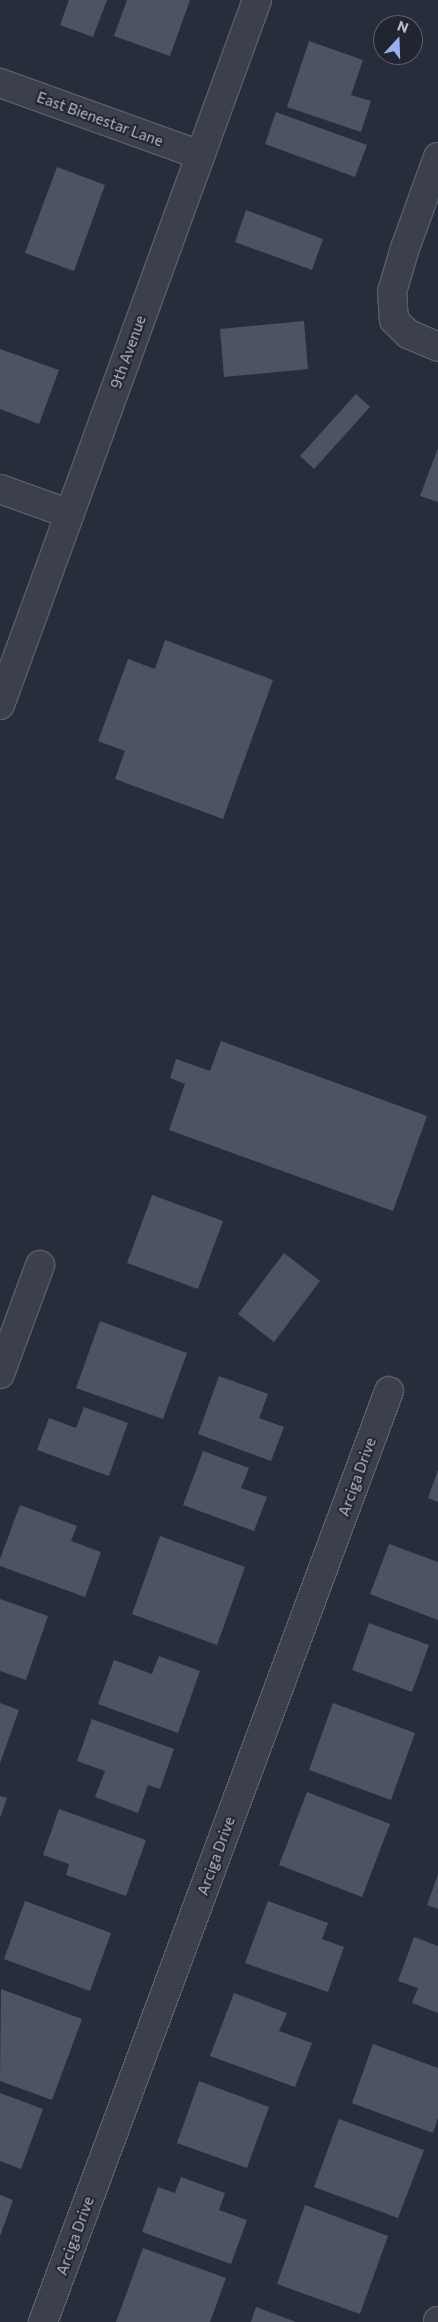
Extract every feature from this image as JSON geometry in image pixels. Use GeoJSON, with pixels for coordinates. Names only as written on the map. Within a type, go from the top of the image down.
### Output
{"type":"FeatureCollection","features":[{"type":"Feature","properties":{"kind":"street","name":"9th Avenue"},"geometry":{"type":"LineString","coordinates":[[0,705],[257,0]]}},
{"type":"Feature","properties":{"kind":"street","name":"East Bienestar Lane"},"geometry":{"type":"LineString","coordinates":[[0,83],[200,155]]}},
{"type":"Feature","properties":{"kind":"street"},"geometry":{"type":"LineString","coordinates":[[438,157],[405,248],[392,292],[394,320],[408,334],[438,347]]}},
{"type":"Feature","properties":{"kind":"street"},"geometry":{"type":"LineString","coordinates":[[0,489],[70,514]]}},
{"type":"Feature","properties":{"kind":"street"},"geometry":{"type":"LineString","coordinates":[[0,1374],[40,1265]]}},
{"type":"Feature","properties":{"kind":"street","name":"Arciga Drive"},"geometry":{"type":"LineString","coordinates":[[43,2322],[389,1391]]}},
{"type":"Feature","properties":{"kind":"building"},"geometry":{"type":"Polygon","coordinates":[[[69,0],[107,0],[93,37],[60,25],[69,0]]]}},
{"type":"Feature","properties":{"kind":"building"},"geometry":{"type":"Polygon","coordinates":[[[127,0],[190,0],[170,56],[114,36],[127,0]]]}},
{"type":"Feature","properties":{"kind":"building"},"geometry":{"type":"Polygon","coordinates":[[[309,41],[363,60],[351,95],[371,101],[361,132],[287,107],[309,41]]]}},
{"type":"Feature","properties":{"kind":"building"},"geometry":{"type":"Polygon","coordinates":[[[276,112],[367,145],[355,177],[265,144],[276,112]]]}},
{"type":"Feature","properties":{"kind":"building"},"geometry":{"type":"Polygon","coordinates":[[[57,167],[105,185],[74,271],[25,253],[57,167]]]}},
{"type":"Feature","properties":{"kind":"building"},"geometry":{"type":"Polygon","coordinates":[[[246,210],[323,239],[312,270],[235,242],[246,210]]]}},
{"type":"Feature","properties":{"kind":"building"},"geometry":{"type":"Polygon","coordinates":[[[304,321],[308,369],[224,377],[220,329],[304,321]]]}},
{"type":"Feature","properties":{"kind":"building"},"geometry":{"type":"Polygon","coordinates":[[[0,349],[59,370],[39,424],[0,409],[0,349]]]}},
{"type":"Feature","properties":{"kind":"building"},"geometry":{"type":"Polygon","coordinates":[[[356,394],[370,407],[314,469],[300,456],[356,394]]]}},
{"type":"Feature","properties":{"kind":"building"},"geometry":{"type":"Polygon","coordinates":[[[438,448],[438,502],[420,496],[438,448]]]}},
{"type":"Feature","properties":{"kind":"building"},"geometry":{"type":"Polygon","coordinates":[[[165,640],[273,680],[223,819],[115,779],[125,751],[98,741],[128,659],[155,669],[165,640]]]}},
{"type":"Feature","properties":{"kind":"building"},"geometry":{"type":"Polygon","coordinates":[[[221,1041],[427,1116],[393,1211],[169,1130],[185,1084],[170,1078],[176,1059],[210,1071],[221,1041]]]}},
{"type":"Feature","properties":{"kind":"building"},"geometry":{"type":"Polygon","coordinates":[[[152,1195],[223,1221],[198,1289],[127,1263],[152,1195]]]}},
{"type":"Feature","properties":{"kind":"building"},"geometry":{"type":"Polygon","coordinates":[[[284,1253],[320,1281],[274,1342],[238,1314],[284,1253]]]}},
{"type":"Feature","properties":{"kind":"building"},"geometry":{"type":"Polygon","coordinates":[[[100,1321],[187,1353],[163,1419],[76,1388],[100,1321]]]}},
{"type":"Feature","properties":{"kind":"building"},"geometry":{"type":"Polygon","coordinates":[[[219,1376],[268,1394],[259,1418],[284,1427],[271,1461],[198,1434],[219,1376]]]}},
{"type":"Feature","properties":{"kind":"building"},"geometry":{"type":"Polygon","coordinates":[[[84,1407],[128,1423],[109,1476],[37,1450],[49,1418],[76,1428],[84,1407]]]}},
{"type":"Feature","properties":{"kind":"building"},"geometry":{"type":"Polygon","coordinates":[[[203,1451],[249,1468],[241,1488],[267,1497],[254,1531],[183,1505],[203,1451]]]}},
{"type":"Feature","properties":{"kind":"building"},"geometry":{"type":"Polygon","coordinates":[[[438,1470],[438,1502],[428,1498],[438,1470]]]}},
{"type":"Feature","properties":{"kind":"building"},"geometry":{"type":"Polygon","coordinates":[[[20,1505],[77,1526],[71,1541],[101,1552],[85,1597],[0,1566],[0,1559],[20,1505]]]}},
{"type":"Feature","properties":{"kind":"building"},"geometry":{"type":"Polygon","coordinates":[[[160,1536],[245,1567],[217,1645],[132,1614],[160,1536]]]}},
{"type":"Feature","properties":{"kind":"building"},"geometry":{"type":"Polygon","coordinates":[[[389,1544],[438,1562],[438,1620],[370,1594],[389,1544]]]}},
{"type":"Feature","properties":{"kind":"building"},"geometry":{"type":"Polygon","coordinates":[[[0,1599],[48,1616],[26,1680],[0,1671],[0,1599]]]}},
{"type":"Feature","properties":{"kind":"building"},"geometry":{"type":"Polygon","coordinates":[[[369,1623],[429,1645],[412,1692],[352,1670],[369,1623]]]}},
{"type":"Feature","properties":{"kind":"building"},"geometry":{"type":"Polygon","coordinates":[[[159,1656],[200,1671],[178,1733],[98,1704],[114,1660],[152,1674],[159,1656]]]}},
{"type":"Feature","properties":{"kind":"building"},"geometry":{"type":"Polygon","coordinates":[[[0,1703],[19,1710],[0,1763],[0,1703]]]}},
{"type":"Feature","properties":{"kind":"building"},"geometry":{"type":"Polygon","coordinates":[[[333,1703],[415,1733],[391,1800],[309,1770],[333,1703]]]}},
{"type":"Feature","properties":{"kind":"building"},"geometry":{"type":"Polygon","coordinates":[[[92,1719],[174,1749],[160,1789],[148,1785],[138,1813],[95,1797],[105,1771],[77,1761],[92,1719]]]}},
{"type":"Feature","properties":{"kind":"building"},"geometry":{"type":"Polygon","coordinates":[[[307,1792],[390,1824],[362,1897],[279,1865],[307,1792]]]}},
{"type":"Feature","properties":{"kind":"building"},"geometry":{"type":"Polygon","coordinates":[[[0,1796],[7,1798],[0,1818],[0,1796]]]}},
{"type":"Feature","properties":{"kind":"building"},"geometry":{"type":"Polygon","coordinates":[[[59,1809],[146,1840],[126,1896],[66,1875],[69,1864],[43,1855],[59,1809]]]}},
{"type":"Feature","properties":{"kind":"building"},"geometry":{"type":"Polygon","coordinates":[[[438,1874],[438,1909],[427,1905],[438,1874]]]}},
{"type":"Feature","properties":{"kind":"building"},"geometry":{"type":"Polygon","coordinates":[[[25,1901],[111,1933],[90,1991],[4,1959],[25,1901]]]}},
{"type":"Feature","properties":{"kind":"building"},"geometry":{"type":"Polygon","coordinates":[[[268,1901],[328,1923],[322,1939],[344,1947],[328,1992],[245,1963],[268,1901]]]}},
{"type":"Feature","properties":{"kind":"building"},"geometry":{"type":"Polygon","coordinates":[[[414,1937],[438,1946],[438,2013],[412,2003],[418,1988],[398,1981],[414,1937]]]}},
{"type":"Feature","properties":{"kind":"building"},"geometry":{"type":"Polygon","coordinates":[[[1,1989],[82,2019],[52,2100],[0,2081],[1,1989]]]}},
{"type":"Feature","properties":{"kind":"building"},"geometry":{"type":"Polygon","coordinates":[[[234,1993],[287,2013],[279,2031],[312,2043],[295,2087],[210,2056],[234,1993]]]}},
{"type":"Feature","properties":{"kind":"building"},"geometry":{"type":"Polygon","coordinates":[[[373,2044],[438,2068],[438,2118],[433,2133],[352,2103],[373,2044]]]}},
{"type":"Feature","properties":{"kind":"building"},"geometry":{"type":"Polygon","coordinates":[[[199,2081],[269,2107],[247,2168],[177,2143],[199,2081]]]}},
{"type":"Feature","properties":{"kind":"building"},"geometry":{"type":"Polygon","coordinates":[[[0,2093],[43,2109],[21,2169],[0,2161],[0,2093]]]}},
{"type":"Feature","properties":{"kind":"building"},"geometry":{"type":"Polygon","coordinates":[[[339,2119],[424,2150],[398,2218],[314,2187],[339,2119]]]}},
{"type":"Feature","properties":{"kind":"building"},"geometry":{"type":"Polygon","coordinates":[[[181,2177],[225,2193],[219,2210],[247,2220],[231,2264],[142,2232],[158,2187],[175,2193],[181,2177]]]}},
{"type":"Feature","properties":{"kind":"building"},"geometry":{"type":"Polygon","coordinates":[[[0,2195],[13,2200],[0,2236],[0,2195]]]}},
{"type":"Feature","properties":{"kind":"building"},"geometry":{"type":"Polygon","coordinates":[[[305,2205],[388,2236],[360,2314],[277,2284],[305,2205]]]}},
{"type":"Feature","properties":{"kind":"building"},"geometry":{"type":"Polygon","coordinates":[[[143,2248],[226,2278],[210,2322],[116,2322],[143,2248]]]}},
{"type":"Feature","properties":{"kind":"building"},"geometry":{"type":"Polygon","coordinates":[[[256,2307],[296,2322],[251,2322],[256,2307]]]}}]}
